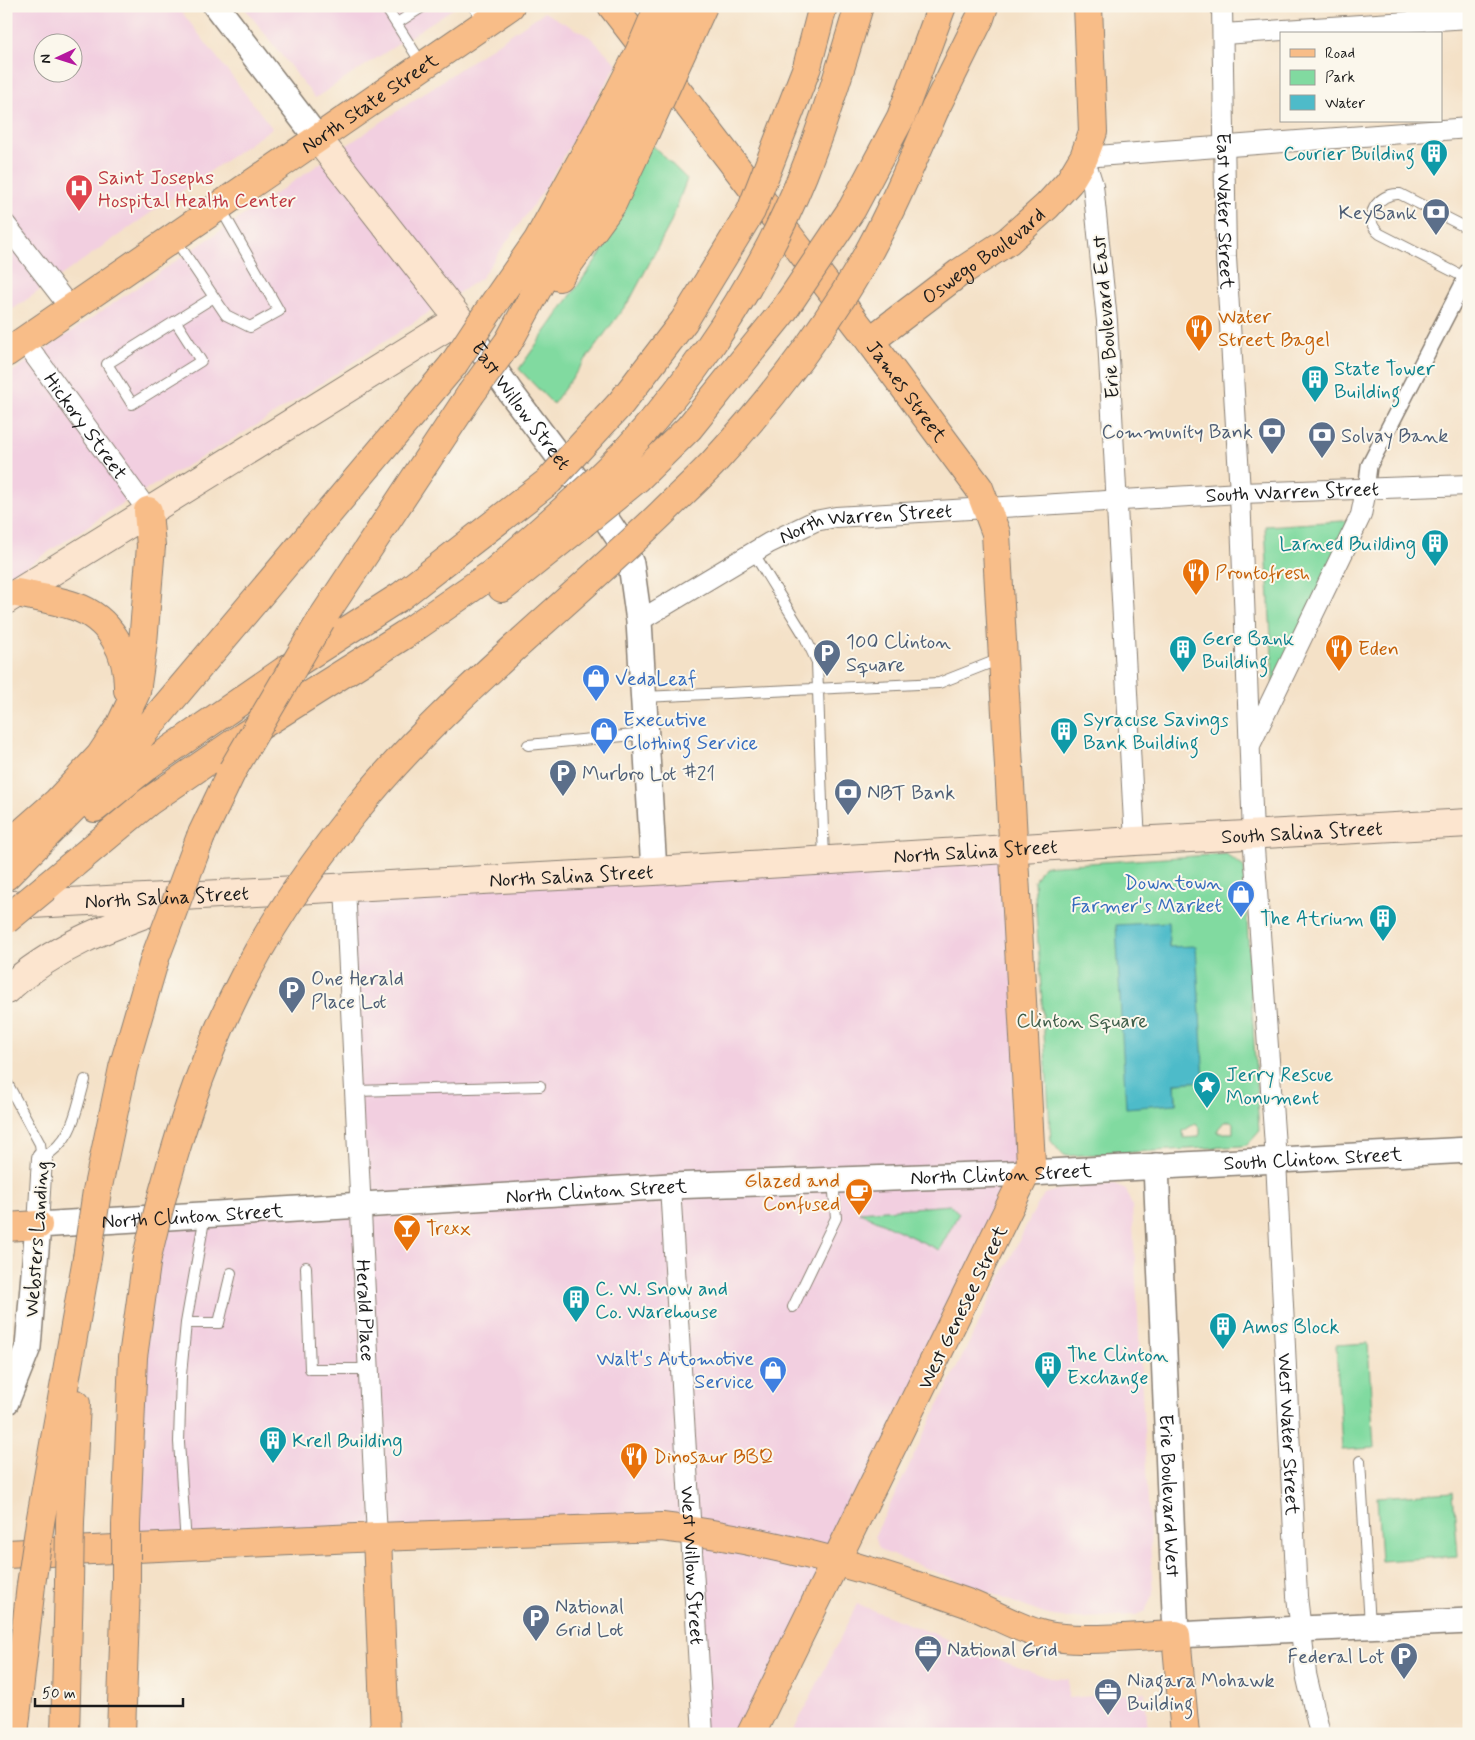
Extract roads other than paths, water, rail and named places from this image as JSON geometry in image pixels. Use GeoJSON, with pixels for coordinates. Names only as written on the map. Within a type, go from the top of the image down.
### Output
{"type":"FeatureCollection","features":[{"type":"Feature","properties":{"kind":"main road","name":"North State Street"},"geometry":{"type":"LineString","coordinates":[[15,347],[423,65],[479,15],[510,6]]}},
{"type":"Feature","properties":{"kind":"main road","name":"James Street"},"geometry":{"type":"LineString","coordinates":[[612,6],[870,342],[979,488],[996,533],[1015,848]]}},
{"type":"Feature","properties":{"kind":"main road"},"geometry":{"type":"LineString","coordinates":[[14,1734],[40,1523],[97,1191],[123,1068],[155,958],[201,836],[232,771],[321,620],[470,395],[509,341],[572,262],[612,204],[632,115],[639,53],[659,6]]}},
{"type":"Feature","properties":{"kind":"main road"},"geometry":{"type":"LineString","coordinates":[[632,115],[651,79],[680,6]]}},
{"type":"Feature","properties":{"kind":"main road"},"geometry":{"type":"LineString","coordinates":[[6,878],[119,762],[454,365],[538,240],[632,115],[703,6]]}},
{"type":"Feature","properties":{"kind":"main road"},"geometry":{"type":"LineString","coordinates":[[6,878],[148,765],[284,671],[401,596],[550,481],[621,403],[684,321],[751,211],[807,67],[823,6]]}},
{"type":"Feature","properties":{"kind":"main road"},"geometry":{"type":"LineString","coordinates":[[578,512],[609,470],[699,361],[743,293],[771,243],[802,176],[831,99],[859,6]]}},
{"type":"Feature","properties":{"kind":"main road"},"geometry":{"type":"LineString","coordinates":[[6,920],[148,802],[244,736],[404,635],[578,512],[637,479],[689,428],[784,310],[852,209],[901,117],[942,6]]}},
{"type":"Feature","properties":{"kind":"main road"},"geometry":{"type":"LineString","coordinates":[[935,109],[951,64],[965,6]]}},
{"type":"Feature","properties":{"kind":"main road"},"geometry":{"type":"LineString","coordinates":[[121,1734],[126,1525],[133,1357],[148,1257],[164,1190],[184,1119],[220,1026],[269,932],[308,874],[353,813],[425,733],[635,540],[713,464],[786,376],[845,293],[896,200],[935,109],[980,18],[984,6]]}},
{"type":"Feature","properties":{"kind":"main road"},"geometry":{"type":"LineString","coordinates":[[1084,156],[1093,132],[1088,6]]}},
{"type":"Feature","properties":{"kind":"main road","name":"East Willow Street"},"geometry":{"type":"LineString","coordinates":[[318,139],[460,319]]}},
{"type":"Feature","properties":{"kind":"main road","name":"Oswego Boulevard"},"geometry":{"type":"LineString","coordinates":[[870,342],[959,273],[1008,240],[1048,206],[1070,182],[1084,156]]}},
{"type":"Feature","properties":{"kind":"main road"},"geometry":{"type":"LineString","coordinates":[[12,597],[460,319]]}},
{"type":"Feature","properties":{"kind":"main road"},"geometry":{"type":"LineString","coordinates":[[6,847],[57,802],[100,756],[120,726],[136,692],[143,643],[151,546],[148,511]]}},
{"type":"Feature","properties":{"kind":"main road"},"geometry":{"type":"LineString","coordinates":[[12,597],[74,606],[91,614],[105,625],[120,645],[126,663],[128,679],[127,712]]}},
{"type":"Feature","properties":{"kind":"main road","name":"South Salina Street"},"geometry":{"type":"LineString","coordinates":[[1135,841],[1469,823]]}},
{"type":"Feature","properties":{"kind":"main road","name":"North Salina Street"},"geometry":{"type":"LineString","coordinates":[[6,905],[203,893],[654,871],[1135,841]]}},
{"type":"Feature","properties":{"kind":"main road","name":"West Genesee Street"},"geometry":{"type":"LineString","coordinates":[[751,1734],[1032,1163],[1015,848]]}},
{"type":"Feature","properties":{"kind":"main road"},"geometry":{"type":"LineString","coordinates":[[6,990],[23,974],[73,942],[203,893]]}},
{"type":"Feature","properties":{"kind":"main road"},"geometry":{"type":"LineString","coordinates":[[6,1227],[38,1225]]}},
{"type":"Feature","properties":{"kind":"main road"},"geometry":{"type":"LineString","coordinates":[[65,1734],[70,1521],[87,1258]]}},
{"type":"Feature","properties":{"kind":"main road"},"geometry":{"type":"LineString","coordinates":[[6,1554],[377,1537],[662,1527],[689,1530],[837,1562],[967,1604],[1041,1634],[1073,1638],[1176,1635]]}},
{"type":"Feature","properties":{"kind":"main road","name":"Herald Place"},"geometry":{"type":"LineString","coordinates":[[377,1537],[385,1734]]}},
{"type":"Feature","properties":{"kind":"main road","name":"Erie Boulevard West"},"geometry":{"type":"LineString","coordinates":[[1176,1635],[1185,1734]]}},
{"type":"Feature","properties":{"kind":"main road"},"geometry":{"type":"LineString","coordinates":[[124,1646],[136,1734]]}},
{"type":"Feature","properties":{"kind":"street","name":"East Willow Street"},"geometry":{"type":"LineString","coordinates":[[216,6],[318,139]]}},
{"type":"Feature","properties":{"kind":"street","name":"East Water Street"},"geometry":{"type":"LineString","coordinates":[[1222,6],[1224,34],[1223,145],[1226,257],[1240,493],[1253,834]]}},
{"type":"Feature","properties":{"kind":"street"},"geometry":{"type":"LineString","coordinates":[[1224,34],[1469,18]]}},
{"type":"Feature","properties":{"kind":"street"},"geometry":{"type":"LineString","coordinates":[[1084,156],[1469,128]]}},
{"type":"Feature","properties":{"kind":"street","name":"Erie Boulevard East"},"geometry":{"type":"LineString","coordinates":[[1084,156],[1093,185],[1107,322],[1135,841]]}},
{"type":"Feature","properties":{"kind":"street"},"geometry":{"type":"LineString","coordinates":[[6,225],[71,309]]}},
{"type":"Feature","properties":{"kind":"street"},"geometry":{"type":"LineString","coordinates":[[1250,745],[1361,515],[1369,466],[1467,275]]}},
{"type":"Feature","properties":{"kind":"street","name":"East Willow Street"},"geometry":{"type":"LineString","coordinates":[[460,319],[511,393],[622,543],[631,564],[639,621],[654,871]]}},
{"type":"Feature","properties":{"kind":"street","name":"Hickory Street"},"geometry":{"type":"LineString","coordinates":[[15,347],[148,511]]}},
{"type":"Feature","properties":{"kind":"street","name":"South Warren Street"},"geometry":{"type":"LineString","coordinates":[[1116,500],[1240,493],[1469,485]]}},
{"type":"Feature","properties":{"kind":"street","name":"North Warren Street"},"geometry":{"type":"LineString","coordinates":[[639,621],[753,552],[815,521],[836,517],[1116,500]]}},
{"type":"Feature","properties":{"kind":"street","name":"West Water Street"},"geometry":{"type":"LineString","coordinates":[[1253,834],[1276,1160],[1297,1596],[1306,1674],[1320,1734]]}},
{"type":"Feature","properties":{"kind":"street","name":"Herald Place"},"geometry":{"type":"LineString","coordinates":[[345,887],[377,1537]]}},
{"type":"Feature","properties":{"kind":"street","name":"South Clinton Street"},"geometry":{"type":"LineString","coordinates":[[1156,1166],[1469,1150]]}},
{"type":"Feature","properties":{"kind":"street","name":"Websters Landing"},"geometry":{"type":"LineString","coordinates":[[6,1402],[28,1346],[42,1158]]}},
{"type":"Feature","properties":{"kind":"street","name":"North Clinton Street"},"geometry":{"type":"LineString","coordinates":[[38,1225],[670,1186],[1028,1173],[1156,1166]]}},
{"type":"Feature","properties":{"kind":"street","name":"Erie Boulevard West"},"geometry":{"type":"LineString","coordinates":[[1156,1166],[1176,1635]]}},
{"type":"Feature","properties":{"kind":"street","name":"West Willow Street"},"geometry":{"type":"LineString","coordinates":[[670,1186],[689,1530],[703,1734]]}},
{"type":"Feature","properties":{"kind":"street"},"geometry":{"type":"LineString","coordinates":[[1176,1635],[1469,1621]]}},
{"type":"Feature","properties":{"kind":"lane"},"geometry":{"type":"LineString","coordinates":[[397,23],[424,6]]}},
{"type":"Feature","properties":{"kind":"lane"},"geometry":{"type":"LineString","coordinates":[[386,7],[423,65]]}},
{"type":"Feature","properties":{"kind":"lane"},"geometry":{"type":"LineString","coordinates":[[1467,275],[1380,234],[1373,229],[1371,222],[1378,202],[1391,194],[1400,194],[1469,229]]}},
{"type":"Feature","properties":{"kind":"lane"},"geometry":{"type":"LineString","coordinates":[[174,238],[226,315],[250,327],[279,311],[220,206]]}},
{"type":"Feature","properties":{"kind":"lane"},"geometry":{"type":"LineString","coordinates":[[176,322],[201,361],[132,404],[107,364],[214,297]]}},
{"type":"Feature","properties":{"kind":"lane"},"geometry":{"type":"LineString","coordinates":[[753,552],[804,635],[817,662],[824,860]]}},
{"type":"Feature","properties":{"kind":"lane"},"geometry":{"type":"LineString","coordinates":[[644,697],[817,687],[939,683],[1003,657]]}},
{"type":"Feature","properties":{"kind":"lane"},"geometry":{"type":"LineString","coordinates":[[528,745],[646,734]]}},
{"type":"Feature","properties":{"kind":"lane"},"geometry":{"type":"LineString","coordinates":[[42,1158],[57,1150],[68,1136],[85,1080]]}},
{"type":"Feature","properties":{"kind":"lane","name":"Websters Landing"},"geometry":{"type":"LineString","coordinates":[[6,1081],[40,1144],[42,1158]]}},
{"type":"Feature","properties":{"kind":"lane"},"geometry":{"type":"LineString","coordinates":[[355,1091],[540,1086]]}},
{"type":"Feature","properties":{"kind":"lane"},"geometry":{"type":"LineString","coordinates":[[793,1307],[836,1218],[834,1180]]}},
{"type":"Feature","properties":{"kind":"lane"},"geometry":{"type":"LineString","coordinates":[[186,1547],[180,1442],[181,1375],[186,1323],[205,1214]]}},
{"type":"Feature","properties":{"kind":"lane"},"geometry":{"type":"LineString","coordinates":[[306,1267],[310,1369],[369,1369]]}},
{"type":"Feature","properties":{"kind":"lane"},"geometry":{"type":"LineString","coordinates":[[186,1323],[219,1323],[231,1274]]}},
{"type":"Feature","properties":{"kind":"lane"},"geometry":{"type":"LineString","coordinates":[[1360,1461],[1370,1625]]}},
{"type":"Feature","properties":{"kind":"water"},"geometry":{"type":"Polygon","coordinates":[[[1168,922],[1169,947],[1196,946],[1204,1081],[1175,1083],[1176,1104],[1126,1108],[1116,925],[1168,922]]]}},
{"type":"Feature","properties":{"kind":"place","name":"Courier Building"},"geometry":{"type":"Point","coordinates":[1434,177]}},
{"type":"Feature","properties":{"kind":"place","name":"Saint Josephs Hospital Health Center"},"geometry":{"type":"Point","coordinates":[79,212]}},
{"type":"Feature","properties":{"kind":"place","name":"KeyBank"},"geometry":{"type":"Point","coordinates":[1436,236]}},
{"type":"Feature","properties":{"kind":"place","name":"Water Street Bagel"},"geometry":{"type":"Point","coordinates":[1199,352]}},
{"type":"Feature","properties":{"kind":"place","name":"State Tower Building"},"geometry":{"type":"Point","coordinates":[1315,403]}},
{"type":"Feature","properties":{"kind":"place","name":"Community Bank"},"geometry":{"type":"Point","coordinates":[1272,455]}},
{"type":"Feature","properties":{"kind":"place","name":"Solvay Bank"},"geometry":{"type":"Point","coordinates":[1322,459]}},
{"type":"Feature","properties":{"kind":"place","name":"Larned Building"},"geometry":{"type":"Point","coordinates":[1435,567]}},
{"type":"Feature","properties":{"kind":"place","name":"Prontofresh"},"geometry":{"type":"Point","coordinates":[1196,596]}},
{"type":"Feature","properties":{"kind":"place","name":"Eden"},"geometry":{"type":"Point","coordinates":[1339,672]}},
{"type":"Feature","properties":{"kind":"place","name":"Gere Bank Building"},"geometry":{"type":"Point","coordinates":[1183,673]}},
{"type":"Feature","properties":{"kind":"place","name":"100 Clinton Square"},"geometry":{"type":"Point","coordinates":[827,677]}},
{"type":"Feature","properties":{"kind":"place","name":"VedaLeaf"},"geometry":{"type":"Point","coordinates":[596,702]}},
{"type":"Feature","properties":{"kind":"place","name":"Executive Clothing Service"},"geometry":{"type":"Point","coordinates":[604,755]}},
{"type":"Feature","properties":{"kind":"place","name":"Syracuse Savings Bank Building"},"geometry":{"type":"Point","coordinates":[1064,755]}},
{"type":"Feature","properties":{"kind":"place","name":"Murbro Lot #21"},"geometry":{"type":"Point","coordinates":[563,797]}},
{"type":"Feature","properties":{"kind":"place","name":"NBT Bank"},"geometry":{"type":"Point","coordinates":[848,816]}},
{"type":"Feature","properties":{"kind":"place","name":"Downtown Farmer's Market"},"geometry":{"type":"Point","coordinates":[1241,918]}},
{"type":"Feature","properties":{"kind":"place","name":"The Atrium"},"geometry":{"type":"Point","coordinates":[1383,942]}},
{"type":"Feature","properties":{"kind":"place","name":"One Herald Place Lot"},"geometry":{"type":"Point","coordinates":[292,1014]}},
{"type":"Feature","properties":{"kind":"place","name":"Jerry Rescue Monument"},"geometry":{"type":"Point","coordinates":[1207,1109]}},
{"type":"Feature","properties":{"kind":"place","name":"Glazed and Confused"},"geometry":{"type":"Point","coordinates":[859,1216]}},
{"type":"Feature","properties":{"kind":"place","name":"Trexx"},"geometry":{"type":"Point","coordinates":[407,1252]}},
{"type":"Feature","properties":{"kind":"place","name":"C. W. Snow and Co. Warehouse"},"geometry":{"type":"Point","coordinates":[576,1323]}},
{"type":"Feature","properties":{"kind":"place","name":"Amos Block"},"geometry":{"type":"Point","coordinates":[1223,1350]}},
{"type":"Feature","properties":{"kind":"place","name":"The Clinton Exchange"},"geometry":{"type":"Point","coordinates":[1048,1389]}},
{"type":"Feature","properties":{"kind":"place","name":"Walt's Automotive Service"},"geometry":{"type":"Point","coordinates":[773,1394]}},
{"type":"Feature","properties":{"kind":"place","name":"Krell Building"},"geometry":{"type":"Point","coordinates":[273,1464]}},
{"type":"Feature","properties":{"kind":"place","name":"Dinosaur BBQ"},"geometry":{"type":"Point","coordinates":[634,1480]}},
{"type":"Feature","properties":{"kind":"place","name":"National Grid Lot"},"geometry":{"type":"Point","coordinates":[536,1642]}},
{"type":"Feature","properties":{"kind":"place","name":"National Grid"},"geometry":{"type":"Point","coordinates":[928,1673]}},
{"type":"Feature","properties":{"kind":"place","name":"Federal Lot"},"geometry":{"type":"Point","coordinates":[1404,1680]}},
{"type":"Feature","properties":{"kind":"place","name":"Niagara Mohawk Building"},"geometry":{"type":"Point","coordinates":[1108,1716]}},
{"type":"Feature","properties":{"kind":"park label","name":"Clinton Square"},"geometry":{"type":"Point","coordinates":[1082,1020]}}]}
